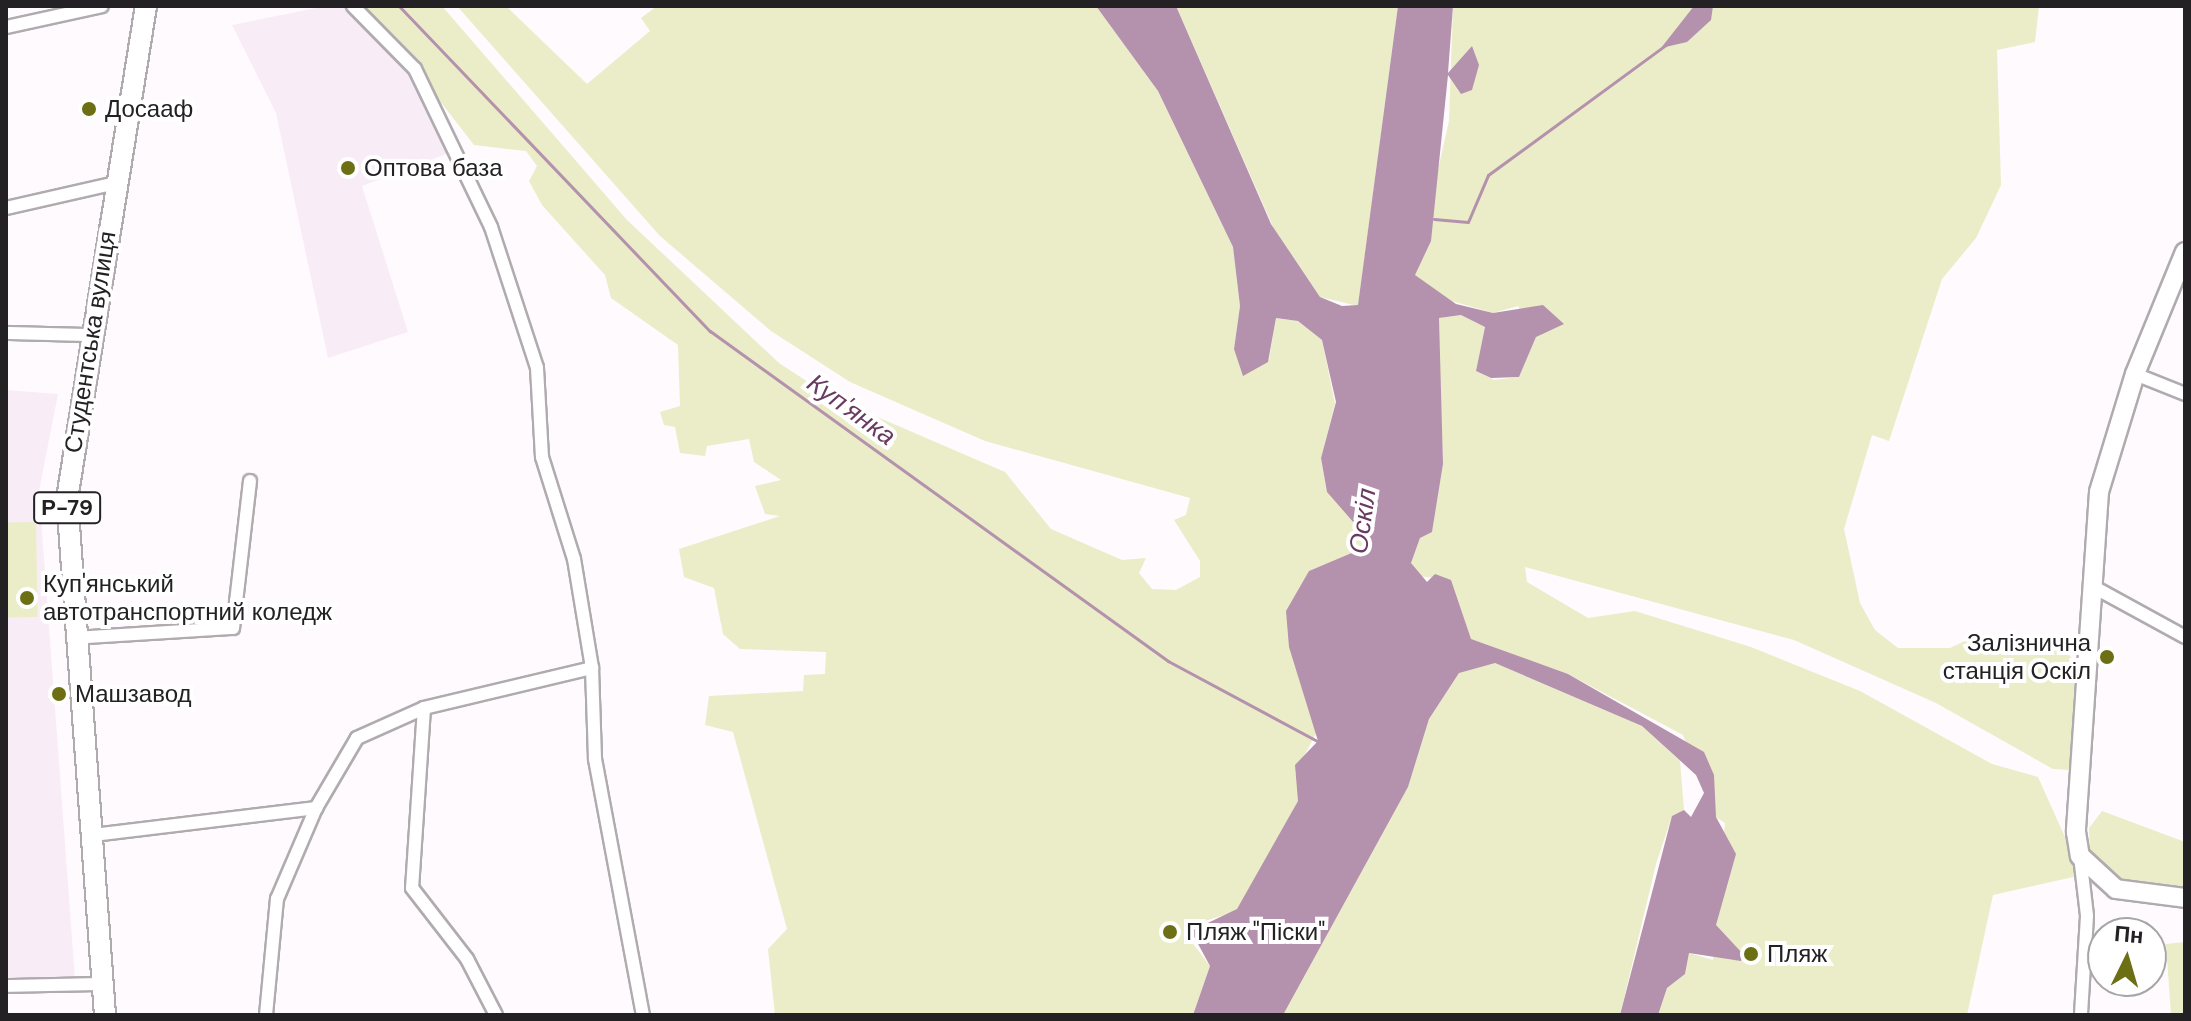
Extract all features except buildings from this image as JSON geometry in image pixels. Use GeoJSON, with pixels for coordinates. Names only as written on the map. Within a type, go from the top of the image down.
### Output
{"type":"FeatureCollection","features":[{"type":"Feature","properties":{"kind":"main road","name":"Студентська вулиця"},"geometry":{"type":"LineString","coordinates":[[105,1015],[93,835],[73,638],[67,499],[90,335],[146,6]]}},
{"type":"Feature","properties":{"kind":"street"},"geometry":{"type":"LineString","coordinates":[[6,27],[102,6]]}},
{"type":"Feature","properties":{"kind":"street"},"geometry":{"type":"LineString","coordinates":[[353,6],[415,69],[491,227],[537,368],[542,457],[574,559],[592,668],[595,759],[643,1015]]}},
{"type":"Feature","properties":{"kind":"street"},"geometry":{"type":"LineString","coordinates":[[6,208],[116,183]]}},
{"type":"Feature","properties":{"kind":"street"},"geometry":{"type":"LineString","coordinates":[[2081,1015],[2087,916],[2080,856],[2099,492],[2135,374],[2185,252]]}},
{"type":"Feature","properties":{"kind":"street"},"geometry":{"type":"LineString","coordinates":[[6,333],[90,335]]}},
{"type":"Feature","properties":{"kind":"street"},"geometry":{"type":"LineString","coordinates":[[2135,374],[2185,394]]}},
{"type":"Feature","properties":{"kind":"street"},"geometry":{"type":"LineString","coordinates":[[73,638],[233,628],[250,481]]}},
{"type":"Feature","properties":{"kind":"street"},"geometry":{"type":"LineString","coordinates":[[2092,586],[2185,637]]}},
{"type":"Feature","properties":{"kind":"street"},"geometry":{"type":"LineString","coordinates":[[266,1015],[277,899],[316,808],[357,738],[424,708],[592,668]]}},
{"type":"Feature","properties":{"kind":"street"},"geometry":{"type":"LineString","coordinates":[[424,708],[412,888],[467,959],[496,1015]]}},
{"type":"Feature","properties":{"kind":"street"},"geometry":{"type":"LineString","coordinates":[[93,835],[316,808]]}},
{"type":"Feature","properties":{"kind":"street"},"geometry":{"type":"LineString","coordinates":[[2080,856],[2116,889],[2185,898]]}},
{"type":"Feature","properties":{"kind":"street"},"geometry":{"type":"LineString","coordinates":[[6,986],[104,984]]}},
{"type":"Feature","properties":{"kind":"shaded area","name":"Оптова база"},"geometry":{"type":"Polygon","coordinates":[[[326,6],[353,6],[415,69],[454,151],[362,186],[408,332],[328,358],[276,113],[232,25],[326,6]]]}},
{"type":"Feature","properties":{"kind":"shaded area"},"geometry":{"type":"Polygon","coordinates":[[[6,390],[58,394],[39,491],[75,979],[6,978],[6,390]]]}},
{"type":"Feature","properties":{"kind":"green space"},"geometry":{"type":"Polygon","coordinates":[[[353,6],[442,6],[627,220],[779,363],[831,397],[1005,472],[1051,529],[1122,560],[1146,558],[1139,573],[1152,589],[1176,590],[1200,577],[1200,561],[1174,520],[1186,515],[1190,498],[985,441],[850,382],[771,331],[660,236],[457,6],[506,6],[587,84],[650,31],[641,18],[657,6],[1096,6],[1158,91],[1233,247],[1240,306],[1234,348],[1269,360],[1276,318],[1298,321],[1322,340],[1335,404],[1321,458],[1327,492],[1367,538],[1361,549],[1309,571],[1320,726],[1295,773],[1302,783],[1298,801],[1237,911],[1195,924],[1191,941],[1210,966],[1193,1015],[775,1015],[768,949],[787,929],[733,732],[705,725],[709,696],[803,691],[804,675],[825,674],[826,652],[740,649],[723,634],[714,588],[684,577],[679,549],[780,516],[765,514],[755,486],[781,480],[754,462],[749,439],[707,446],[705,456],[680,453],[675,427],[664,425],[660,412],[680,406],[678,345],[611,298],[605,275],[542,205],[529,181],[537,166],[526,151],[474,145],[415,69],[353,6]]]}},
{"type":"Feature","properties":{"kind":"green space"},"geometry":{"type":"Polygon","coordinates":[[[1176,6],[1398,6],[1358,306],[1320,297],[1274,229],[1176,6]]]}},
{"type":"Feature","properties":{"kind":"green space"},"geometry":{"type":"Polygon","coordinates":[[[1453,6],[2039,6],[2035,42],[1997,50],[2001,185],[1976,238],[1942,279],[1889,441],[1872,435],[1844,529],[1860,603],[1875,630],[1898,648],[1950,648],[1980,634],[2062,647],[2091,680],[2070,770],[2053,769],[1936,703],[1794,640],[1525,567],[1527,582],[1588,618],[1635,611],[1751,647],[1860,691],[1992,764],[2038,777],[2082,875],[1993,895],[1967,1015],[1658,1015],[1667,988],[1685,974],[1689,953],[1713,960],[1725,823],[1714,816],[1683,735],[1568,674],[1479,642],[1495,663],[1642,726],[1680,761],[1684,810],[1671,819],[1656,864],[1620,1015],[1283,1015],[1408,787],[1429,719],[1459,673],[1451,580],[1418,576],[1411,563],[1420,538],[1432,531],[1443,464],[1438,318],[1461,315],[1485,327],[1476,371],[1494,380],[1519,377],[1536,337],[1518,306],[1493,313],[1452,301],[1414,275],[1449,121],[1453,6]]]}},
{"type":"Feature","properties":{"kind":"green space"},"geometry":{"type":"Polygon","coordinates":[[[36,522],[38,617],[8,618],[6,523],[36,522]]]}},
{"type":"Feature","properties":{"kind":"green space"},"geometry":{"type":"Polygon","coordinates":[[[2102,811],[2185,842],[2185,895],[2126,887],[2090,856],[2089,828],[2102,811]]]}},
{"type":"Feature","properties":{"kind":"green space"},"geometry":{"type":"Polygon","coordinates":[[[2185,942],[2185,1015],[2171,1015],[2167,944],[2185,942]]]}},
{"type":"Feature","properties":{"kind":"water","name":"Оскіл"},"geometry":{"type":"Polygon","coordinates":[[[1096,6],[1176,6],[1271,224],[1320,297],[1342,306],[1358,305],[1398,6],[1453,6],[1448,73],[1472,46],[1479,65],[1472,90],[1461,94],[1448,75],[1431,241],[1415,275],[1456,304],[1493,313],[1543,305],[1564,324],[1536,337],[1519,377],[1491,378],[1476,371],[1485,327],[1461,315],[1439,318],[1443,464],[1432,532],[1420,538],[1411,563],[1427,582],[1435,574],[1451,580],[1471,639],[1568,674],[1704,752],[1714,775],[1716,817],[1736,854],[1716,925],[1743,954],[1741,961],[1689,953],[1685,974],[1667,988],[1658,1015],[1620,1015],[1672,816],[1684,810],[1691,817],[1704,793],[1696,775],[1642,726],[1495,663],[1459,673],[1429,719],[1408,787],[1283,1015],[1193,1015],[1210,966],[1191,931],[1237,909],[1298,801],[1295,765],[1318,741],[1289,647],[1286,611],[1309,571],[1361,549],[1367,538],[1327,492],[1321,458],[1336,402],[1322,340],[1298,321],[1276,318],[1268,362],[1243,376],[1234,349],[1240,306],[1233,247],[1158,91],[1096,6]]]}},
{"type":"Feature","properties":{"kind":"water"},"geometry":{"type":"Polygon","coordinates":[[[1694,6],[1713,6],[1711,20],[1687,42],[1661,48],[1694,6]]]}},
{"type":"Feature","properties":{"kind":"waterway","name":"Куп'янка"},"geometry":{"type":"LineString","coordinates":[[399,6],[710,331],[1168,661],[1321,743]]}},
{"type":"Feature","properties":{"kind":"waterway"},"geometry":{"type":"LineString","coordinates":[[1434,219],[1468,222],[1488,175],[1670,42]]}},
{"type":"Feature","properties":{"kind":"place","name":"Досааф"},"geometry":{"type":"Point","coordinates":[89,109]}},
{"type":"Feature","properties":{"kind":"place","name":"Оптова база"},"geometry":{"type":"Point","coordinates":[348,168]}},
{"type":"Feature","properties":{"kind":"place","name":"Куп'янський автотранспортний коледж"},"geometry":{"type":"Point","coordinates":[27,598]}},
{"type":"Feature","properties":{"kind":"place","name":"Залізнична станція Оскіл"},"geometry":{"type":"Point","coordinates":[2107,657]}},
{"type":"Feature","properties":{"kind":"place","name":"Машзавод"},"geometry":{"type":"Point","coordinates":[59,694]}},
{"type":"Feature","properties":{"kind":"place","name":"Пляж \"Піски\""},"geometry":{"type":"Point","coordinates":[1170,932]}},
{"type":"Feature","properties":{"kind":"place","name":"Пляж"},"geometry":{"type":"Point","coordinates":[1751,954]}}]}
